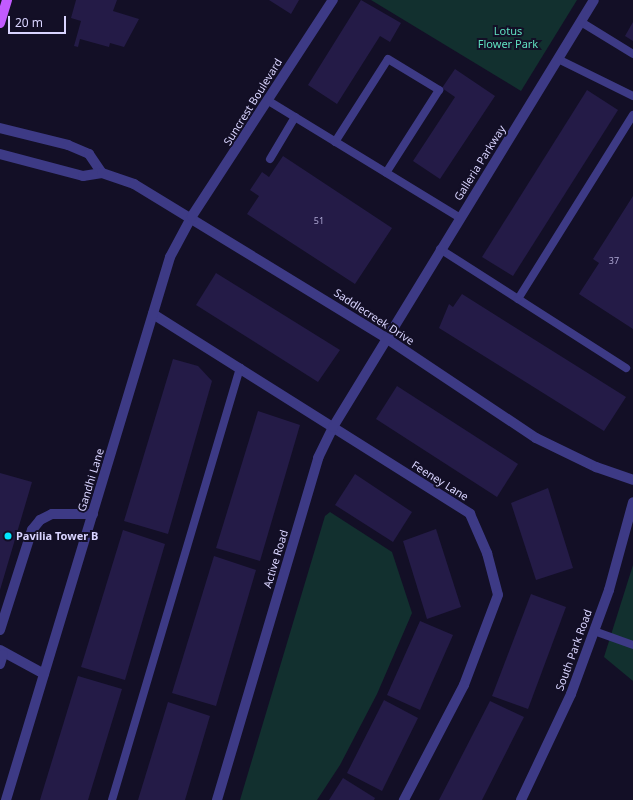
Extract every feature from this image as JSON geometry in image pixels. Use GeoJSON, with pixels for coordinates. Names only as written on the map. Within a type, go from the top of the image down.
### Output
{"type":"FeatureCollection","features":[{"type":"Feature","properties":{"kind":"main road"},"geometry":{"type":"LineString","coordinates":[[0,23],[7,0]]}},
{"type":"Feature","properties":{"kind":"street","name":"Suncrest Boulevard"},"geometry":{"type":"LineString","coordinates":[[192,216],[333,0]]}},
{"type":"Feature","properties":{"kind":"street","name":"Galleria Parkway"},"geometry":{"type":"LineString","coordinates":[[386,338],[594,0]]}},
{"type":"Feature","properties":{"kind":"street"},"geometry":{"type":"LineString","coordinates":[[0,128],[68,145],[88,154],[102,173]]}},
{"type":"Feature","properties":{"kind":"street","name":"Saddlecreek Drive"},"geometry":{"type":"LineString","coordinates":[[0,154],[84,176],[102,173],[134,184],[192,216],[386,338],[536,438],[596,467],[633,480]]}},
{"type":"Feature","properties":{"kind":"street","name":"Gandhi Lane"},"geometry":{"type":"LineString","coordinates":[[6,800],[170,257],[192,216]]}},
{"type":"Feature","properties":{"kind":"street","name":"Feeney Lane"},"geometry":{"type":"LineString","coordinates":[[153,314],[470,514],[487,553],[498,595],[464,685],[404,800]]}},
{"type":"Feature","properties":{"kind":"street","name":"Active Road"},"geometry":{"type":"LineString","coordinates":[[217,800],[318,458],[332,427],[386,338]]}},
{"type":"Feature","properties":{"kind":"street","name":"South Park Road"},"geometry":{"type":"LineString","coordinates":[[521,800],[571,694],[594,631],[633,502]]}},
{"type":"Feature","properties":{"kind":"street"},"geometry":{"type":"LineString","coordinates":[[0,630],[32,530],[40,520],[52,514],[92,514]]}},
{"type":"Feature","properties":{"kind":"street"},"geometry":{"type":"LineString","coordinates":[[0,664],[2,652],[44,674]]}},
{"type":"Feature","properties":{"kind":"lane"},"geometry":{"type":"LineString","coordinates":[[581,22],[633,54]]}},
{"type":"Feature","properties":{"kind":"lane"},"geometry":{"type":"LineString","coordinates":[[335,142],[388,59],[439,90],[386,173]]}},
{"type":"Feature","properties":{"kind":"lane"},"geometry":{"type":"LineString","coordinates":[[558,59],[633,96]]}},
{"type":"Feature","properties":{"kind":"lane"},"geometry":{"type":"LineString","coordinates":[[267,100],[460,218]]}},
{"type":"Feature","properties":{"kind":"lane"},"geometry":{"type":"LineString","coordinates":[[518,299],[633,115]]}},
{"type":"Feature","properties":{"kind":"lane"},"geometry":{"type":"LineString","coordinates":[[270,159],[295,117]]}},
{"type":"Feature","properties":{"kind":"lane"},"geometry":{"type":"LineString","coordinates":[[440,249],[626,368]]}},
{"type":"Feature","properties":{"kind":"lane"},"geometry":{"type":"LineString","coordinates":[[112,800],[240,368]]}},
{"type":"Feature","properties":{"kind":"lane"},"geometry":{"type":"LineString","coordinates":[[594,631],[633,645]]}},
{"type":"Feature","properties":{"kind":"green space","name":"Lotus Flower Park"},"geometry":{"type":"Polygon","coordinates":[[[371,0],[577,0],[521,91],[371,0]]]}},
{"type":"Feature","properties":{"kind":"green space"},"geometry":{"type":"Polygon","coordinates":[[[330,512],[392,552],[412,613],[377,694],[340,765],[317,800],[240,800],[325,516],[330,512]]]}},
{"type":"Feature","properties":{"kind":"green space"},"geometry":{"type":"Polygon","coordinates":[[[633,565],[633,681],[604,657],[633,565]]]}},
{"type":"Feature","properties":{"kind":"building"},"geometry":{"type":"Polygon","coordinates":[[[76,0],[117,0],[113,11],[139,19],[124,47],[110,43],[109,47],[80,39],[78,47],[74,46],[81,21],[71,18],[76,0]]]}},
{"type":"Feature","properties":{"kind":"building"},"geometry":{"type":"Polygon","coordinates":[[[269,0],[299,0],[291,14],[269,0]]]}},
{"type":"Feature","properties":{"kind":"building"},"geometry":{"type":"Polygon","coordinates":[[[361,0],[401,23],[390,42],[380,36],[337,104],[308,85],[361,0]]]}},
{"type":"Feature","properties":{"kind":"building"},"geometry":{"type":"Polygon","coordinates":[[[633,22],[633,41],[625,36],[633,22]]]}},
{"type":"Feature","properties":{"kind":"building"},"geometry":{"type":"Polygon","coordinates":[[[455,69],[495,96],[440,179],[413,161],[455,97],[442,88],[455,69]]]}},
{"type":"Feature","properties":{"kind":"building"},"geometry":{"type":"Polygon","coordinates":[[[587,90],[618,110],[513,276],[482,257],[587,90]]]}},
{"type":"Feature","properties":{"kind":"building"},"geometry":{"type":"Polygon","coordinates":[[[283,156],[392,228],[355,284],[247,214],[259,196],[250,190],[262,172],[269,177],[283,156]]]}},
{"type":"Feature","properties":{"kind":"building"},"geometry":{"type":"Polygon","coordinates":[[[633,196],[633,329],[579,294],[599,263],[593,259],[633,196]]]}},
{"type":"Feature","properties":{"kind":"building"},"geometry":{"type":"Polygon","coordinates":[[[216,273],[340,350],[318,382],[196,305],[216,273]]]}},
{"type":"Feature","properties":{"kind":"building"},"geometry":{"type":"Polygon","coordinates":[[[462,294],[626,397],[604,431],[439,328],[449,304],[453,307],[462,294]]]}},
{"type":"Feature","properties":{"kind":"building"},"geometry":{"type":"Polygon","coordinates":[[[173,359],[198,366],[212,381],[168,534],[124,521],[173,359]]]}},
{"type":"Feature","properties":{"kind":"building"},"geometry":{"type":"Polygon","coordinates":[[[397,386],[518,464],[497,497],[376,419],[397,386]]]}},
{"type":"Feature","properties":{"kind":"building"},"geometry":{"type":"Polygon","coordinates":[[[258,411],[300,425],[260,561],[216,548],[258,411]]]}},
{"type":"Feature","properties":{"kind":"building","name":"Pavilia Tower B"},"geometry":{"type":"Polygon","coordinates":[[[0,473],[32,482],[0,590],[0,473]]]}},
{"type":"Feature","properties":{"kind":"building"},"geometry":{"type":"Polygon","coordinates":[[[355,474],[412,512],[393,542],[335,505],[355,474]]]}},
{"type":"Feature","properties":{"kind":"building"},"geometry":{"type":"Polygon","coordinates":[[[548,488],[573,568],[536,580],[511,503],[548,488]]]}},
{"type":"Feature","properties":{"kind":"building"},"geometry":{"type":"Polygon","coordinates":[[[436,529],[461,607],[427,619],[403,541],[436,529]]]}},
{"type":"Feature","properties":{"kind":"building"},"geometry":{"type":"Polygon","coordinates":[[[123,530],[165,544],[125,680],[81,667],[123,530]]]}},
{"type":"Feature","properties":{"kind":"building"},"geometry":{"type":"Polygon","coordinates":[[[214,556],[256,570],[216,706],[172,693],[214,556]]]}},
{"type":"Feature","properties":{"kind":"building"},"geometry":{"type":"Polygon","coordinates":[[[531,594],[566,607],[528,709],[492,696],[531,594]]]}},
{"type":"Feature","properties":{"kind":"building"},"geometry":{"type":"Polygon","coordinates":[[[420,621],[453,635],[420,710],[387,695],[420,621]]]}},
{"type":"Feature","properties":{"kind":"building"},"geometry":{"type":"Polygon","coordinates":[[[78,676],[122,689],[88,800],[40,800],[78,676]]]}},
{"type":"Feature","properties":{"kind":"building"},"geometry":{"type":"Polygon","coordinates":[[[384,700],[418,718],[382,791],[347,773],[384,700]]]}},
{"type":"Feature","properties":{"kind":"building"},"geometry":{"type":"Polygon","coordinates":[[[490,701],[524,717],[482,800],[439,800],[490,701]]]}},
{"type":"Feature","properties":{"kind":"building"},"geometry":{"type":"Polygon","coordinates":[[[168,702],[210,716],[185,800],[138,800],[168,702]]]}},
{"type":"Feature","properties":{"kind":"building"},"geometry":{"type":"Polygon","coordinates":[[[343,778],[375,798],[374,800],[329,800],[343,778]]]}},
{"type":"Feature","properties":{"kind":"place","name":"Pavilia Tower B"},"geometry":{"type":"Point","coordinates":[8,536]}}]}
